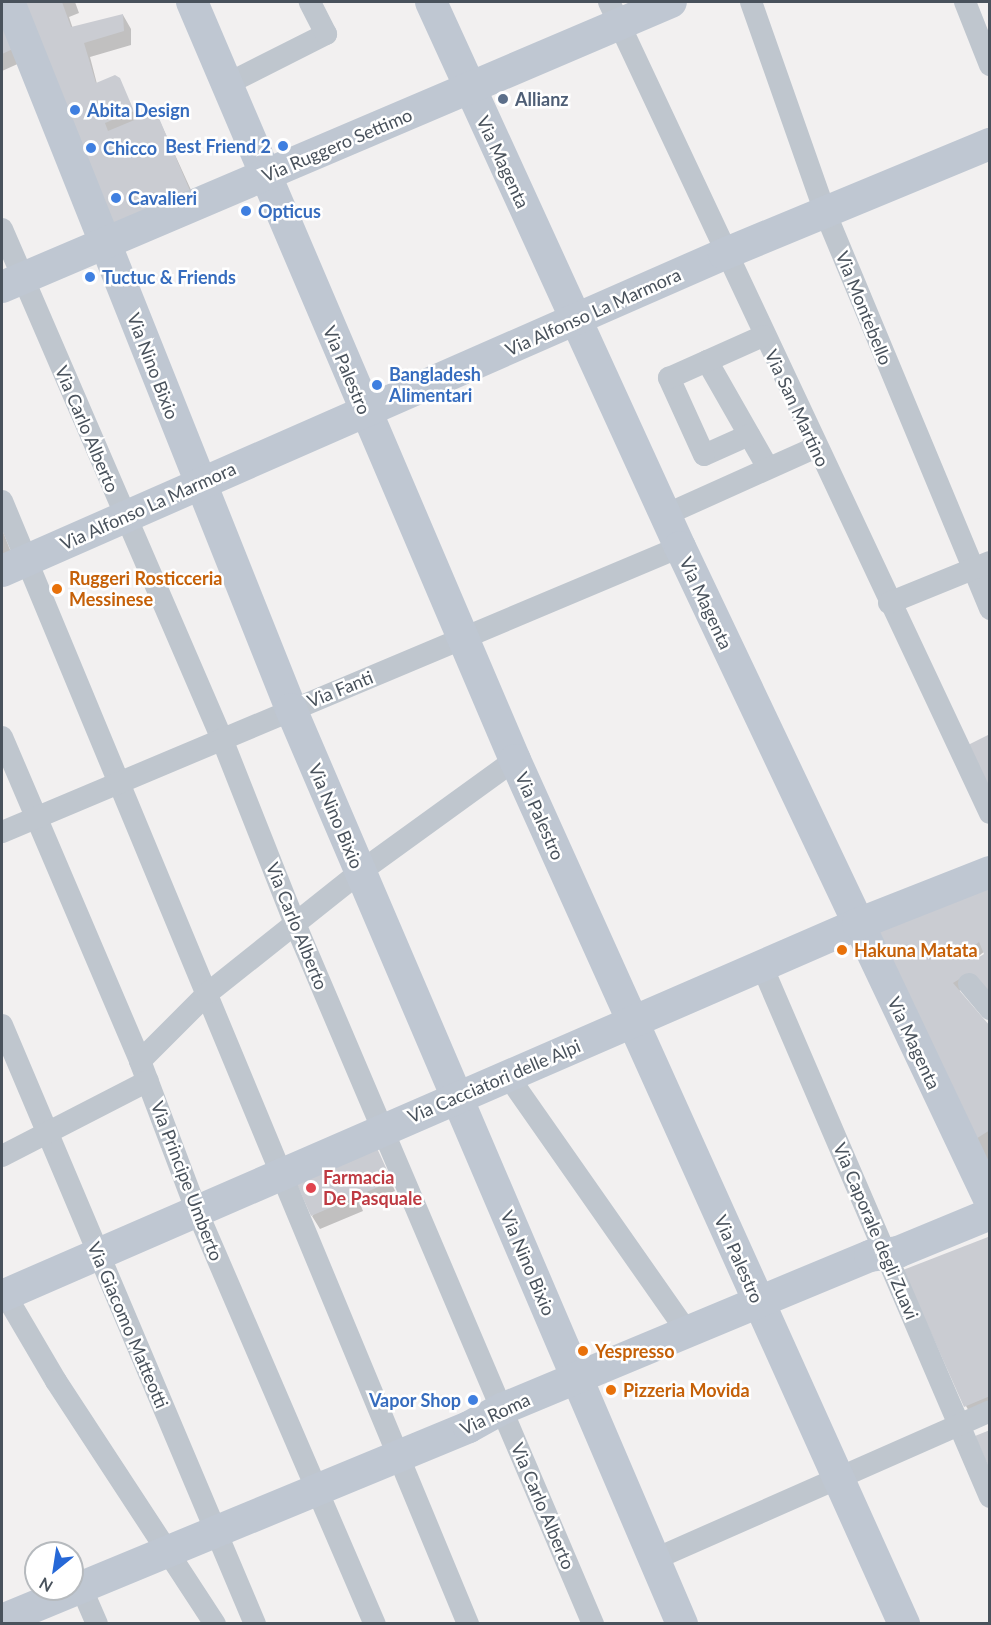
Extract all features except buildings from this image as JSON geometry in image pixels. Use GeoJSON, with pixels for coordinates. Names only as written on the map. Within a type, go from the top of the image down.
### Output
{"type":"FeatureCollection","features":[{"type":"Feature","properties":{"kind":"street","name":"Via Nino Bixio"},"geometry":{"type":"LineString","coordinates":[[9,2],[291,709],[455,1097],[682,1623]]}},
{"type":"Feature","properties":{"kind":"street","name":"Via Palestro"},"geometry":{"type":"LineString","coordinates":[[192,2],[364,412],[515,760],[904,1623]]}},
{"type":"Feature","properties":{"kind":"street"},"geometry":{"type":"LineString","coordinates":[[226,84],[326,34],[310,2]]}},
{"type":"Feature","properties":{"kind":"street","name":"Via Magenta"},"geometry":{"type":"LineString","coordinates":[[430,2],[665,515],[990,1202]]}},
{"type":"Feature","properties":{"kind":"street","name":"Via Ruggero Settimo"},"geometry":{"type":"LineString","coordinates":[[12,283],[470,89],[614,12],[671,2]]}},
{"type":"Feature","properties":{"kind":"street","name":"Via Montebello"},"geometry":{"type":"LineString","coordinates":[[750,2],[825,212],[980,565],[990,609]]}},
{"type":"Feature","properties":{"kind":"street"},"geometry":{"type":"LineString","coordinates":[[964,2],[990,65]]}},
{"type":"Feature","properties":{"kind":"street","name":"Via San Martino"},"geometry":{"type":"LineString","coordinates":[[614,12],[724,254],[990,813]]}},
{"type":"Feature","properties":{"kind":"street","name":"Via Alfonso La Marmora"},"geometry":{"type":"LineString","coordinates":[[13,566],[724,254],[990,144]]}},
{"type":"Feature","properties":{"kind":"street","name":"Via Carlo Alberto"},"geometry":{"type":"LineString","coordinates":[[2,230],[12,283],[124,517],[222,739],[296,926],[593,1623]]}},
{"type":"Feature","properties":{"kind":"street"},"geometry":{"type":"LineString","coordinates":[[749,435],[704,455],[669,378],[763,336]]}},
{"type":"Feature","properties":{"kind":"street"},"geometry":{"type":"LineString","coordinates":[[707,361],[768,468]]}},
{"type":"Feature","properties":{"kind":"street"},"geometry":{"type":"LineString","coordinates":[[665,515],[816,447]]}},
{"type":"Feature","properties":{"kind":"street"},"geometry":{"type":"LineString","coordinates":[[2,501],[13,566],[120,783],[396,1456],[468,1623]]}},
{"type":"Feature","properties":{"kind":"street","name":"Via Fanti"},"geometry":{"type":"LineString","coordinates":[[2,832],[680,547]]}},
{"type":"Feature","properties":{"kind":"street"},"geometry":{"type":"LineString","coordinates":[[889,603],[980,565]]}},
{"type":"Feature","properties":{"kind":"street","name":"Via Principe Umberto"},"geometry":{"type":"LineString","coordinates":[[2,737],[144,1071],[196,1209],[375,1623]]}},
{"type":"Feature","properties":{"kind":"street"},"geometry":{"type":"LineString","coordinates":[[2,1156],[46,1132],[144,1071],[208,993],[296,926],[360,872],[515,760]]}},
{"type":"Feature","properties":{"kind":"street","name":"Via Cacciatori delle Alpi"},"geometry":{"type":"LineString","coordinates":[[3,1293],[858,924],[990,872]]}},
{"type":"Feature","properties":{"kind":"street","name":"Via Caporale degli Zuavi"},"geometry":{"type":"LineString","coordinates":[[762,966],[990,1497]]}},
{"type":"Feature","properties":{"kind":"street"},"geometry":{"type":"LineString","coordinates":[[969,984],[990,1009]]}},
{"type":"Feature","properties":{"kind":"street","name":"Via Giacomo Matteotti"},"geometry":{"type":"LineString","coordinates":[[2,1025],[255,1623]]}},
{"type":"Feature","properties":{"kind":"street"},"geometry":{"type":"LineString","coordinates":[[508,1076],[688,1333]]}},
{"type":"Feature","properties":{"kind":"street","name":"Via Roma"},"geometry":{"type":"LineString","coordinates":[[84,1586],[215,1529],[469,1427],[502,1408],[759,1304],[870,1256],[898,1252],[990,1214]]}},
{"type":"Feature","properties":{"kind":"street"},"geometry":{"type":"LineString","coordinates":[[3,1293],[165,1551],[215,1623]]}},
{"type":"Feature","properties":{"kind":"street"},"geometry":{"type":"LineString","coordinates":[[655,1559],[990,1411]]}},
{"type":"Feature","properties":{"kind":"street"},"geometry":{"type":"LineString","coordinates":[[84,1594],[97,1623]]}},
{"type":"Feature","properties":{"kind":"street","name":"Via Roma"},"geometry":{"type":"LineString","coordinates":[[2,1620],[47,1601]]}},
{"type":"Feature","properties":{"kind":"place","name":"Allianz"},"geometry":{"type":"Point","coordinates":[503,99]}},
{"type":"Feature","properties":{"kind":"place","name":"Abita Design"},"geometry":{"type":"Point","coordinates":[75,110]}},
{"type":"Feature","properties":{"kind":"place","name":"Best Friend 2"},"geometry":{"type":"Point","coordinates":[283,146]}},
{"type":"Feature","properties":{"kind":"place","name":"Chicco"},"geometry":{"type":"Point","coordinates":[91,148]}},
{"type":"Feature","properties":{"kind":"place","name":"Cavalieri"},"geometry":{"type":"Point","coordinates":[116,198]}},
{"type":"Feature","properties":{"kind":"place","name":"Opticus"},"geometry":{"type":"Point","coordinates":[246,211]}},
{"type":"Feature","properties":{"kind":"place","name":"Tuctuc & Friends"},"geometry":{"type":"Point","coordinates":[90,277]}},
{"type":"Feature","properties":{"kind":"place","name":"Bangladesh Alimentari"},"geometry":{"type":"Point","coordinates":[377,385]}},
{"type":"Feature","properties":{"kind":"place","name":"Ruggeri Rosticceria Messinese"},"geometry":{"type":"Point","coordinates":[57,589]}},
{"type":"Feature","properties":{"kind":"place","name":"Hakuna Matata"},"geometry":{"type":"Point","coordinates":[842,950]}},
{"type":"Feature","properties":{"kind":"place","name":"Farmacia De Pasquale"},"geometry":{"type":"Point","coordinates":[311,1188]}},
{"type":"Feature","properties":{"kind":"place","name":"Yespresso"},"geometry":{"type":"Point","coordinates":[583,1351]}},
{"type":"Feature","properties":{"kind":"place","name":"Pizzeria Movida"},"geometry":{"type":"Point","coordinates":[611,1390]}},
{"type":"Feature","properties":{"kind":"place","name":"Vapor Shop"},"geometry":{"type":"Point","coordinates":[473,1400]}}]}
